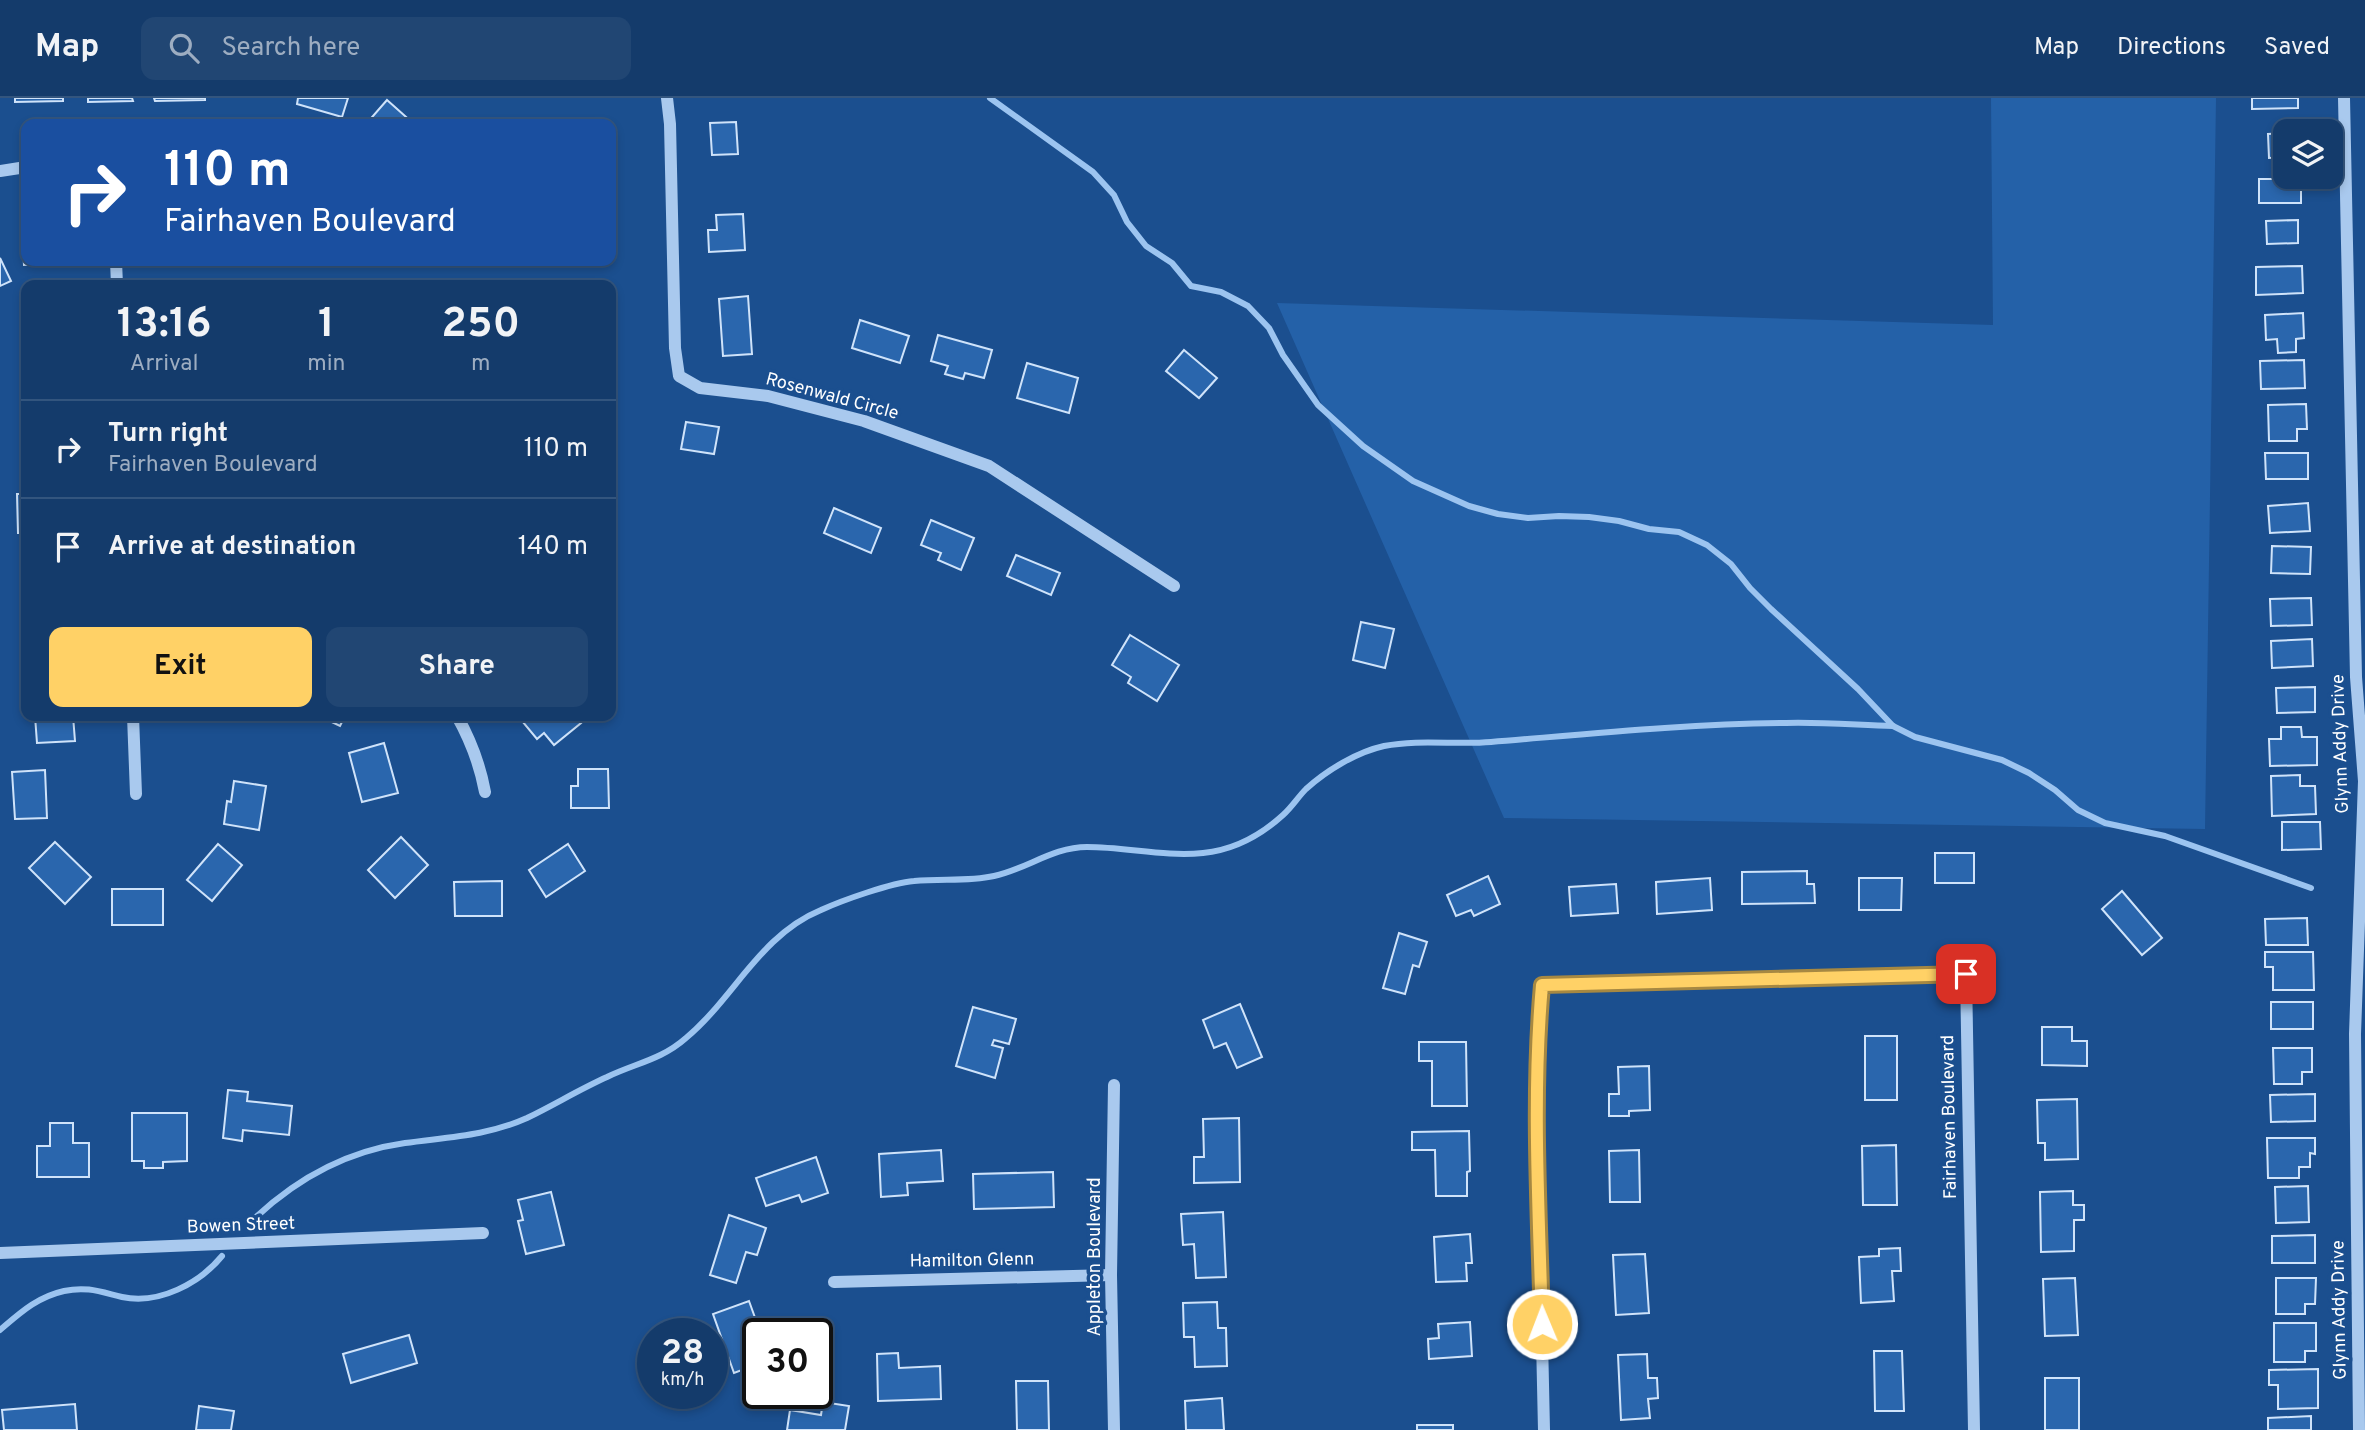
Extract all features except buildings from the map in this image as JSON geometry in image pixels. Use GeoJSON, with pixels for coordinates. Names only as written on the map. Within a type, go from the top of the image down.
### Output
{"type":"FeatureCollection","features":[{"type":"Feature","properties":{"kind":"street","name":"Rosenwald Circle"},"geometry":{"type":"LineString","coordinates":[[667,98],[670,124],[675,348],[679,376],[700,388],[768,396],[864,421],[989,466],[1174,586]]}},
{"type":"Feature","properties":{"kind":"street","name":"Glynn Addy Drive"},"geometry":{"type":"LineString","coordinates":[[2344,98],[2356,677],[2364,781],[2355,1034],[2359,1430]]}},
{"type":"Feature","properties":{"kind":"street"},"geometry":{"type":"LineString","coordinates":[[0,171],[21,168]]}},
{"type":"Feature","properties":{"kind":"street"},"geometry":{"type":"LineString","coordinates":[[133,721],[136,794]]}},
{"type":"Feature","properties":{"kind":"street"},"geometry":{"type":"LineString","coordinates":[[460,721],[467,733],[485,792]]}},
{"type":"Feature","properties":{"kind":"street","name":"Fairhaven Boulevard"},"geometry":{"type":"LineString","coordinates":[[1544,1430],[1537,1111],[1538,1028],[1542,985],[1966,974],[1973,1430]]}},
{"type":"Feature","properties":{"kind":"street","name":"Appleton Boulevard"},"geometry":{"type":"LineString","coordinates":[[1114,1084],[1111,1275],[1114,1430]]}},
{"type":"Feature","properties":{"kind":"street","name":"Bowen Street"},"geometry":{"type":"LineString","coordinates":[[0,1253],[483,1233]]}},
{"type":"Feature","properties":{"kind":"street","name":"Hamilton Glenn"},"geometry":{"type":"LineString","coordinates":[[834,1282],[1111,1275]]}},
{"type":"Feature","properties":{"kind":"shaded area"},"geometry":{"type":"Polygon","coordinates":[[[1991,98],[2216,98],[2205,829],[1504,818],[1277,303],[1993,325],[1991,98]]]}},
{"type":"Feature","properties":{"kind":"waterway"},"geometry":{"type":"LineString","coordinates":[[990,98],[1093,172],[1114,195],[1127,222],[1146,246],[1172,263],[1191,286],[1221,292],[1248,306],[1269,328],[1283,355],[1318,405],[1363,446],[1413,481],[1469,506],[1498,514],[1528,518],[1589,517],[1679,532],[1707,545],[1731,564],[1750,588],[1858,689],[1893,726],[1915,737],[2002,760],[2029,773],[2055,790],[2078,810],[2105,823],[2165,836],[2311,888]]}},
{"type":"Feature","properties":{"kind":"waterway"},"geometry":{"type":"LineString","coordinates":[[256,1217],[289,1190],[344,1160],[384,1147],[467,1135],[512,1124],[667,1051],[703,1022],[781,935],[821,910],[880,888],[904,882],[994,876],[1018,869],[1051,854],[1075,848],[1102,847],[1189,854],[1225,849],[1256,835],[1274,822],[1323,775],[1353,757],[1384,746],[1491,742],[1712,725],[1812,723],[1893,726]]}},
{"type":"Feature","properties":{"kind":"waterway"},"geometry":{"type":"LineString","coordinates":[[0,1330],[37,1301],[64,1291],[87,1289],[136,1299],[164,1295],[202,1275],[222,1256]]}},
{"type":"Feature","properties":{"kind":"route"},"geometry":{"type":"LineString","coordinates":[[1542,1324],[1537,1111],[1538,1028],[1542,985],[1966,974]]}}]}
